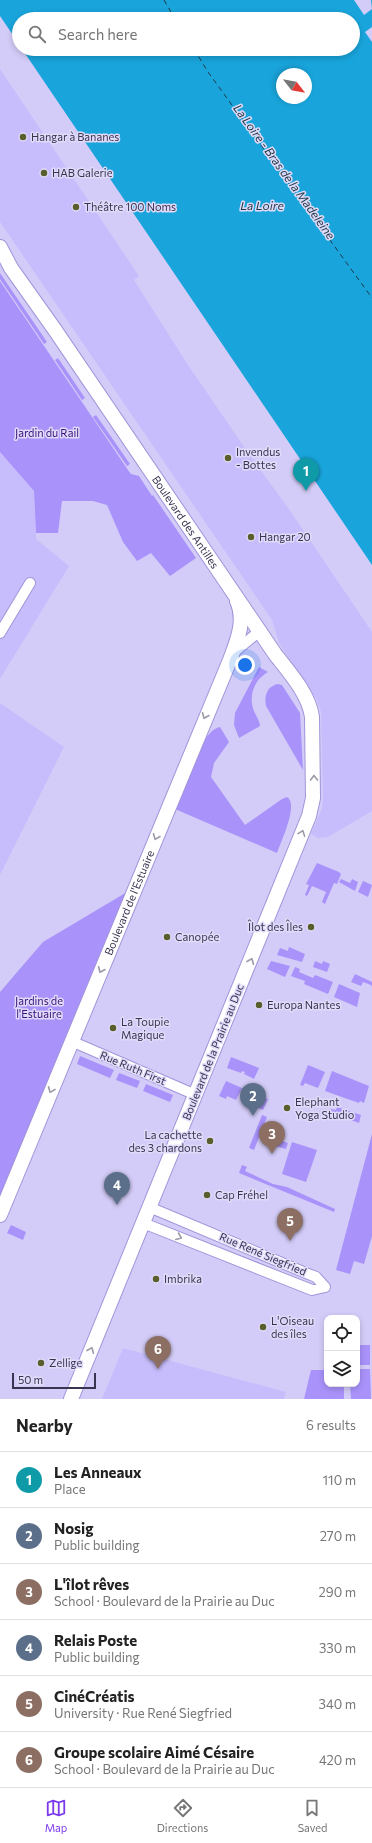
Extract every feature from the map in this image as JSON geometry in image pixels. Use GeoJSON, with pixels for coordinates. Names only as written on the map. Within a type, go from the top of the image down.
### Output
{"type":"FeatureCollection","features":[{"type":"Feature","properties":{"kind":"main road","name":"Boulevard des Antilles"},"geometry":{"type":"LineString","coordinates":[[0,247],[11,268],[262,635],[295,680],[311,709],[314,798],[309,816]]}},
{"type":"Feature","properties":{"kind":"main road","name":"Boulevard de l'Estuaire"},"geometry":{"type":"LineString","coordinates":[[0,1214],[238,638],[241,624],[239,607],[231,588]]}},
{"type":"Feature","properties":{"kind":"main road","name":"Boulevard de la Prairie au Duc"},"geometry":{"type":"LineString","coordinates":[[70,1399],[196,1095],[309,816]]}},
{"type":"Feature","properties":{"kind":"street"},"geometry":{"type":"LineString","coordinates":[[0,633],[30,583]]}},
{"type":"Feature","properties":{"kind":"street"},"geometry":{"type":"LineString","coordinates":[[232,654],[256,634],[262,635]]}},
{"type":"Feature","properties":{"kind":"street","name":"Rue Ruth First"},"geometry":{"type":"LineString","coordinates":[[71,1041],[196,1095]]}},
{"type":"Feature","properties":{"kind":"street","name":"Rue René Siegfried"},"geometry":{"type":"LineString","coordinates":[[143,1223],[312,1290],[325,1287],[316,1277],[150,1207]]}},
{"type":"Feature","properties":{"kind":"street"},"geometry":{"type":"LineString","coordinates":[[231,1258],[238,1243]]}},
{"type":"Feature","properties":{"kind":"street"},"geometry":{"type":"LineString","coordinates":[[290,1281],[295,1275],[295,1268]]}},
{"type":"Feature","properties":{"kind":"shaded area"},"geometry":{"type":"Polygon","coordinates":[[[0,69],[139,276],[134,280],[188,365],[291,512],[372,632],[372,811],[328,837],[318,838],[311,834],[322,808],[323,796],[321,712],[317,700],[279,643],[272,620],[0,222],[0,69]]]}},
{"type":"Feature","properties":{"kind":"shaded area"},"geometry":{"type":"Polygon","coordinates":[[[0,452],[34,491],[36,539],[69,566],[0,679],[0,452]]]}},
{"type":"Feature","properties":{"kind":"shaded area"},"geometry":{"type":"Polygon","coordinates":[[[0,703],[64,747],[0,875],[0,703]]]}},
{"type":"Feature","properties":{"kind":"shaded area"},"geometry":{"type":"Polygon","coordinates":[[[123,1348],[286,1392],[284,1399],[102,1399],[123,1348]]]}},
{"type":"Feature","properties":{"kind":"green space"},"geometry":{"type":"Polygon","coordinates":[[[0,273],[47,342],[44,344],[0,279],[0,273]]]}},
{"type":"Feature","properties":{"kind":"green space","name":"Jardin du Rail"},"geometry":{"type":"Polygon","coordinates":[[[0,281],[128,470],[131,474],[139,476],[196,558],[170,576],[151,553],[137,561],[123,542],[107,505],[93,501],[62,501],[58,533],[36,533],[34,491],[0,452],[0,281]]]}},
{"type":"Feature","properties":{"kind":"green space"},"geometry":{"type":"Polygon","coordinates":[[[58,358],[85,398],[82,400],[55,360],[58,358]]]}},
{"type":"Feature","properties":{"kind":"green space"},"geometry":{"type":"Polygon","coordinates":[[[96,415],[130,464],[127,466],[93,417],[96,415]]]}},
{"type":"Feature","properties":{"kind":"green space"},"geometry":{"type":"Polygon","coordinates":[[[259,667],[268,672],[259,679],[252,694],[252,705],[260,726],[239,738],[234,725],[235,713],[259,667]]]}},
{"type":"Feature","properties":{"kind":"green space"},"geometry":{"type":"Polygon","coordinates":[[[278,684],[282,685],[300,713],[303,770],[266,706],[265,699],[267,692],[271,687],[278,684]]]}},
{"type":"Feature","properties":{"kind":"green space"},"geometry":{"type":"Polygon","coordinates":[[[220,727],[229,742],[214,763],[211,777],[245,825],[282,799],[287,797],[290,801],[291,807],[288,823],[277,853],[175,809],[187,776],[205,739],[212,731],[220,727]]]}},
{"type":"Feature","properties":{"kind":"green space"},"geometry":{"type":"Polygon","coordinates":[[[317,863],[341,874],[337,884],[334,883],[325,904],[322,902],[326,892],[312,886],[307,896],[305,895],[309,885],[306,884],[317,863]]]}},
{"type":"Feature","properties":{"kind":"green space"},"geometry":{"type":"Polygon","coordinates":[[[341,879],[350,883],[352,879],[358,882],[355,891],[339,882],[341,879]]]}},
{"type":"Feature","properties":{"kind":"green space"},"geometry":{"type":"Polygon","coordinates":[[[363,881],[372,885],[368,897],[358,892],[363,881]]]}},
{"type":"Feature","properties":{"kind":"green space","name":"Jardins de l'Estuaire"},"geometry":{"type":"Polygon","coordinates":[[[127,892],[0,1205],[0,992],[43,942],[127,892]]]}},
{"type":"Feature","properties":{"kind":"green space"},"geometry":{"type":"Polygon","coordinates":[[[289,947],[305,954],[302,962],[277,955],[280,948],[288,951],[289,947]]]}},
{"type":"Feature","properties":{"kind":"green space"},"geometry":{"type":"Polygon","coordinates":[[[271,961],[290,966],[285,977],[267,969],[271,961]]]}},
{"type":"Feature","properties":{"kind":"green space"},"geometry":{"type":"Polygon","coordinates":[[[315,961],[322,964],[323,961],[330,964],[327,972],[313,967],[315,961]]]}},
{"type":"Feature","properties":{"kind":"green space"},"geometry":{"type":"Polygon","coordinates":[[[295,967],[300,969],[299,972],[313,978],[315,975],[333,982],[328,994],[304,984],[305,981],[291,976],[295,967]]]}},
{"type":"Feature","properties":{"kind":"green space"},"geometry":{"type":"Polygon","coordinates":[[[355,974],[372,982],[372,987],[371,985],[363,982],[361,986],[351,982],[355,974]]]}},
{"type":"Feature","properties":{"kind":"green space"},"geometry":{"type":"Polygon","coordinates":[[[339,984],[360,993],[357,1007],[334,997],[339,984]]]}},
{"type":"Feature","properties":{"kind":"green space"},"geometry":{"type":"Polygon","coordinates":[[[80,1056],[114,1070],[110,1078],[77,1064],[80,1056]]]}},
{"type":"Feature","properties":{"kind":"green space"},"geometry":{"type":"Polygon","coordinates":[[[231,1057],[259,1068],[254,1079],[244,1074],[245,1072],[242,1071],[241,1073],[227,1068],[231,1057]]]}},
{"type":"Feature","properties":{"kind":"green space"},"geometry":{"type":"Polygon","coordinates":[[[308,1065],[325,1072],[318,1088],[305,1083],[303,1086],[300,1085],[308,1065]]]}},
{"type":"Feature","properties":{"kind":"green space"},"geometry":{"type":"Polygon","coordinates":[[[332,1071],[369,1086],[364,1103],[360,1101],[359,1103],[325,1091],[332,1071]]]}},
{"type":"Feature","properties":{"kind":"green space"},"geometry":{"type":"Polygon","coordinates":[[[119,1073],[140,1081],[137,1088],[116,1080],[119,1073]]]}},
{"type":"Feature","properties":{"kind":"green space"},"geometry":{"type":"Polygon","coordinates":[[[226,1081],[242,1088],[236,1100],[227,1096],[226,1099],[219,1096],[226,1081]]]}},
{"type":"Feature","properties":{"kind":"green space"},"geometry":{"type":"Polygon","coordinates":[[[146,1084],[173,1095],[170,1102],[143,1091],[146,1084]]]}},
{"type":"Feature","properties":{"kind":"green space"},"geometry":{"type":"Polygon","coordinates":[[[253,1095],[261,1099],[262,1097],[268,1099],[263,1110],[249,1104],[253,1095]]]}},
{"type":"Feature","properties":{"kind":"green space"},"geometry":{"type":"Polygon","coordinates":[[[337,1107],[361,1115],[359,1123],[329,1112],[330,1109],[336,1110],[337,1107]]]}},
{"type":"Feature","properties":{"kind":"green space"},"geometry":{"type":"Polygon","coordinates":[[[262,1115],[267,1117],[254,1150],[249,1148],[262,1115]]]}},
{"type":"Feature","properties":{"kind":"green space"},"geometry":{"type":"Polygon","coordinates":[[[372,1134],[372,1236],[364,1264],[354,1261],[350,1274],[336,1270],[372,1134]]]}},
{"type":"Feature","properties":{"kind":"green space"},"geometry":{"type":"Polygon","coordinates":[[[268,1136],[288,1143],[286,1149],[275,1146],[266,1140],[268,1136]]]}},
{"type":"Feature","properties":{"kind":"green space"},"geometry":{"type":"Polygon","coordinates":[[[292,1142],[317,1150],[306,1182],[282,1174],[292,1142]]]}},
{"type":"Feature","properties":{"kind":"green space"},"geometry":{"type":"Polygon","coordinates":[[[242,1165],[247,1167],[245,1171],[273,1184],[287,1187],[335,1209],[334,1212],[239,1173],[242,1165]]]}},
{"type":"Feature","properties":{"kind":"green space"},"geometry":{"type":"Polygon","coordinates":[[[11,1225],[26,1232],[23,1240],[7,1233],[11,1225]]]}},
{"type":"Feature","properties":{"kind":"green space"},"geometry":{"type":"Polygon","coordinates":[[[360,1345],[370,1345],[370,1365],[360,1365],[360,1345]]]}},
{"type":"Feature","properties":{"kind":"green space"},"geometry":{"type":"Polygon","coordinates":[[[360,1369],[370,1369],[371,1399],[351,1399],[350,1387],[360,1387],[360,1369]]]}},
{"type":"Feature","properties":{"kind":"green space"},"geometry":{"type":"Polygon","coordinates":[[[311,1370],[324,1370],[324,1387],[344,1387],[344,1399],[304,1399],[311,1370]]]}},
{"type":"Feature","properties":{"kind":"water","name":"La Loire"},"geometry":{"type":"Polygon","coordinates":[[[0,0],[372,0],[372,27],[365,32],[372,42],[372,565],[27,56],[360,56],[360,12],[12,12],[12,34],[0,16],[0,0]]]}},
{"type":"Feature","properties":{"kind":"pier"},"geometry":{"type":"Polygon","coordinates":[[[354,0],[371,0],[372,9],[364,15],[354,0]]]}},
{"type":"Feature","properties":{"kind":"ferry route"},"geometry":{"type":"LineString","coordinates":[[164,0],[171,12]]}},
{"type":"Feature","properties":{"kind":"ferry route"},"geometry":{"type":"LineString","coordinates":[[198,56],[208,72],[372,298]]}},
{"type":"Feature","properties":{"kind":"place","name":"Hangar à Bananes"},"geometry":{"type":"Point","coordinates":[23,137]}},
{"type":"Feature","properties":{"kind":"place","name":"HAB Galerie"},"geometry":{"type":"Point","coordinates":[44,173]}},
{"type":"Feature","properties":{"kind":"place","name":"Théâtre 100 Noms"},"geometry":{"type":"Point","coordinates":[76,207]}},
{"type":"Feature","properties":{"kind":"place","name":"Invendus - Bottes"},"geometry":{"type":"Point","coordinates":[228,458]}},
{"type":"Feature","properties":{"kind":"place","name":"Les Anneaux"},"geometry":{"type":"Point","coordinates":[306,491]}},
{"type":"Feature","properties":{"kind":"place","name":"Hangar 20"},"geometry":{"type":"Point","coordinates":[251,537]}},
{"type":"Feature","properties":{"kind":"place","name":"Îlot des Îles"},"geometry":{"type":"Point","coordinates":[311,927]}},
{"type":"Feature","properties":{"kind":"place","name":"Canopée"},"geometry":{"type":"Point","coordinates":[167,937]}},
{"type":"Feature","properties":{"kind":"place","name":"Europa Nantes"},"geometry":{"type":"Point","coordinates":[259,1005]}},
{"type":"Feature","properties":{"kind":"place","name":"La Toupie Magique"},"geometry":{"type":"Point","coordinates":[113,1028]}},
{"type":"Feature","properties":{"kind":"place","name":"Elephant Yoga Studio"},"geometry":{"type":"Point","coordinates":[287,1108]}},
{"type":"Feature","properties":{"kind":"place","name":"Nosig"},"geometry":{"type":"Point","coordinates":[253,1116]}},
{"type":"Feature","properties":{"kind":"place","name":"La cachette des 3 chardons"},"geometry":{"type":"Point","coordinates":[210,1141]}},
{"type":"Feature","properties":{"kind":"place","name":"L'îlot rêves"},"geometry":{"type":"Point","coordinates":[272,1154]}},
{"type":"Feature","properties":{"kind":"place","name":"Cap Fréhel"},"geometry":{"type":"Point","coordinates":[207,1195]}},
{"type":"Feature","properties":{"kind":"place","name":"Relais Poste"},"geometry":{"type":"Point","coordinates":[117,1205]}},
{"type":"Feature","properties":{"kind":"place","name":"CinéCréatis"},"geometry":{"type":"Point","coordinates":[290,1241]}},
{"type":"Feature","properties":{"kind":"place","name":"Imbrika"},"geometry":{"type":"Point","coordinates":[156,1279]}},
{"type":"Feature","properties":{"kind":"place","name":"L'Oiseau des îles"},"geometry":{"type":"Point","coordinates":[263,1327]}},
{"type":"Feature","properties":{"kind":"place","name":"Zellige"},"geometry":{"type":"Point","coordinates":[41,1363]}},
{"type":"Feature","properties":{"kind":"place","name":"Groupe scolaire Aimé Césaire"},"geometry":{"type":"Point","coordinates":[158,1369]}},
{"type":"Feature","properties":{"kind":"water label","name":"La Loire - Bras de la Madeleine"},"geometry":{"type":"Point","coordinates":[284,172]}}]}
